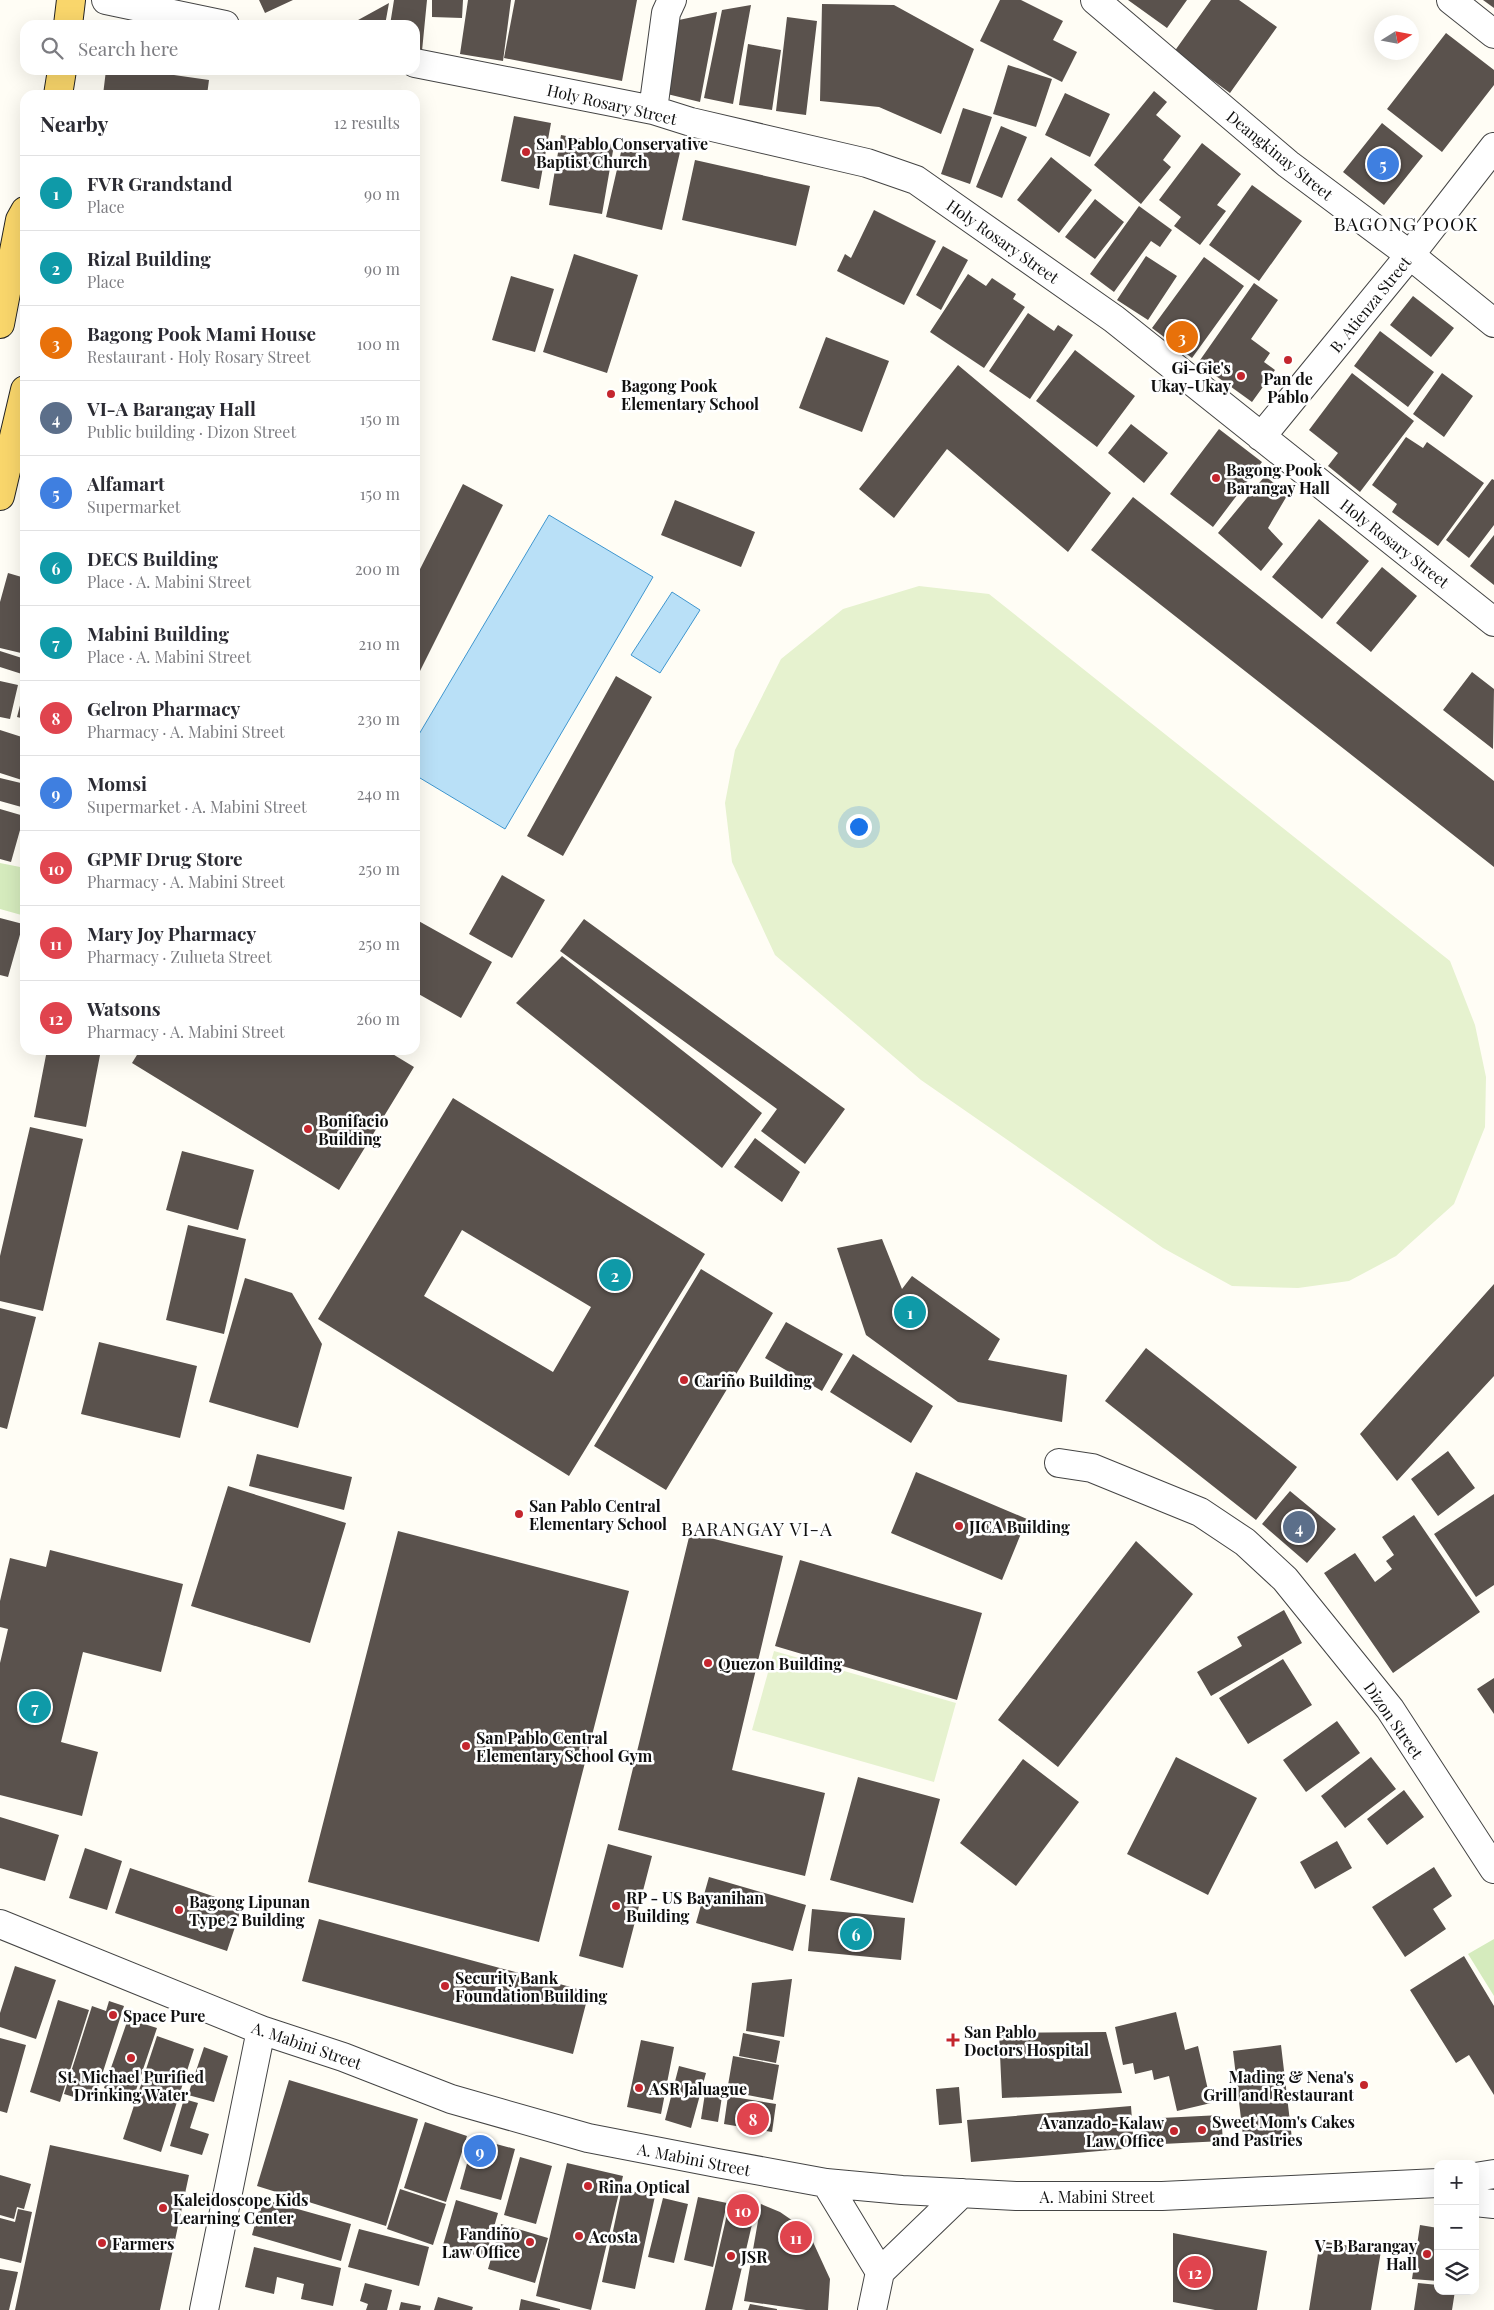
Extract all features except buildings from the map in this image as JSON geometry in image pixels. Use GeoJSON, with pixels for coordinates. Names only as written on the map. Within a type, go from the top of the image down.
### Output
{"type":"FeatureCollection","features":[{"type":"Feature","properties":{"kind":"main road"},"geometry":{"type":"LineString","coordinates":[[69,20],[72,0]]}},
{"type":"Feature","properties":{"kind":"main road"},"geometry":{"type":"LineString","coordinates":[[59,90],[61,75]]}},
{"type":"Feature","properties":{"kind":"main road"},"geometry":{"type":"LineString","coordinates":[[0,324],[20,220]]}},
{"type":"Feature","properties":{"kind":"main road"},"geometry":{"type":"LineString","coordinates":[[0,496],[20,411]]}},
{"type":"Feature","properties":{"kind":"street"},"geometry":{"type":"LineString","coordinates":[[106,0],[201,20]]}},
{"type":"Feature","properties":{"kind":"street"},"geometry":{"type":"LineString","coordinates":[[653,110],[666,13],[672,0]]}},
{"type":"Feature","properties":{"kind":"street","name":"Deangkinay Street"},"geometry":{"type":"LineString","coordinates":[[1094,0],[1288,164],[1410,254],[1494,323]]}},
{"type":"Feature","properties":{"kind":"street"},"geometry":{"type":"LineString","coordinates":[[1452,0],[1494,34]]}},
{"type":"Feature","properties":{"kind":"street","name":"Holy Rosary Street"},"geometry":{"type":"LineString","coordinates":[[420,64],[653,110],[691,122],[866,163],[916,180],[1114,320],[1494,622]]}},
{"type":"Feature","properties":{"kind":"street","name":"B. Atienza Street"},"geometry":{"type":"LineString","coordinates":[[1261,437],[1410,254],[1494,147]]}},
{"type":"Feature","properties":{"kind":"street","name":"Dizon Street"},"geometry":{"type":"LineString","coordinates":[[1059,1463],[1092,1468],[1200,1512],[1245,1542],[1285,1579],[1390,1709],[1494,1870]]}},
{"type":"Feature","properties":{"kind":"street","name":"A. Mabini Street"},"geometry":{"type":"LineString","coordinates":[[0,1924],[261,2030],[343,2057],[451,2099],[588,2138],[826,2183],[962,2193],[1106,2197],[1434,2186]]}},
{"type":"Feature","properties":{"kind":"street"},"geometry":{"type":"LineString","coordinates":[[204,2310],[261,2030]]}},
{"type":"Feature","properties":{"kind":"street"},"geometry":{"type":"LineString","coordinates":[[1479,2176],[1494,2174]]}},
{"type":"Feature","properties":{"kind":"street"},"geometry":{"type":"LineString","coordinates":[[826,2183],[880,2272]]}},
{"type":"Feature","properties":{"kind":"street"},"geometry":{"type":"LineString","coordinates":[[872,2310],[880,2272],[962,2193]]}},
{"type":"Feature","properties":{"kind":"street"},"geometry":{"type":"LineString","coordinates":[[1479,2202],[1494,2204]]}},
{"type":"Feature","properties":{"kind":"green space"},"geometry":{"type":"Polygon","coordinates":[[[919,586],[989,594],[1450,961],[1475,1025],[1486,1077],[1485,1127],[1454,1204],[1396,1256],[1349,1281],[1298,1288],[1232,1286],[1163,1248],[921,1080],[775,955],[732,862],[725,803],[735,750],[781,659],[843,609],[919,586]]]}},
{"type":"Feature","properties":{"kind":"green space"},"geometry":{"type":"Polygon","coordinates":[[[0,863],[20,867],[20,915],[0,909],[0,863]]]}},
{"type":"Feature","properties":{"kind":"green space"},"geometry":{"type":"Polygon","coordinates":[[[774,1651],[956,1703],[934,1782],[752,1730],[774,1651]]]}},
{"type":"Feature","properties":{"kind":"green space"},"geometry":{"type":"Polygon","coordinates":[[[1494,1939],[1494,1996],[1468,1954],[1494,1939]]]}},
{"type":"Feature","properties":{"kind":"water"},"geometry":{"type":"Polygon","coordinates":[[[549,515],[653,577],[505,829],[420,778],[420,733],[549,515]]]}},
{"type":"Feature","properties":{"kind":"water"},"geometry":{"type":"Polygon","coordinates":[[[672,592],[700,610],[660,673],[631,655],[672,592]]]}},
{"type":"Feature","properties":{"kind":"place","name":"San Pablo Conservative Baptist Church"},"geometry":{"type":"Point","coordinates":[526,152]}},
{"type":"Feature","properties":{"kind":"place","name":"Alfamart"},"geometry":{"type":"Point","coordinates":[1383,164]}},
{"type":"Feature","properties":{"kind":"place","name":"Bagong Pook Mami House"},"geometry":{"type":"Point","coordinates":[1182,337]}},
{"type":"Feature","properties":{"kind":"place","name":"Pan de Pablo"},"geometry":{"type":"Point","coordinates":[1288,360]}},
{"type":"Feature","properties":{"kind":"place","name":"Gi-Gie's Ukay-Ukay"},"geometry":{"type":"Point","coordinates":[1241,376]}},
{"type":"Feature","properties":{"kind":"place","name":"Bagong Pook Elementary School"},"geometry":{"type":"Point","coordinates":[611,394]}},
{"type":"Feature","properties":{"kind":"place","name":"Bagong Pook Barangay Hall"},"geometry":{"type":"Point","coordinates":[1216,478]}},
{"type":"Feature","properties":{"kind":"place","name":"Bonifacio Building"},"geometry":{"type":"Point","coordinates":[308,1129]}},
{"type":"Feature","properties":{"kind":"place","name":"Rizal Building"},"geometry":{"type":"Point","coordinates":[615,1275]}},
{"type":"Feature","properties":{"kind":"place","name":"FVR Grandstand"},"geometry":{"type":"Point","coordinates":[910,1312]}},
{"type":"Feature","properties":{"kind":"place","name":"Cariño Building"},"geometry":{"type":"Point","coordinates":[684,1380]}},
{"type":"Feature","properties":{"kind":"place","name":"San Pablo Central Elementary School"},"geometry":{"type":"Point","coordinates":[519,1514]}},
{"type":"Feature","properties":{"kind":"place","name":"JICA Building"},"geometry":{"type":"Point","coordinates":[959,1526]}},
{"type":"Feature","properties":{"kind":"place","name":"VI-A Barangay Hall"},"geometry":{"type":"Point","coordinates":[1299,1527]}},
{"type":"Feature","properties":{"kind":"place","name":"Quezon Building"},"geometry":{"type":"Point","coordinates":[708,1663]}},
{"type":"Feature","properties":{"kind":"place","name":"Mabini Building"},"geometry":{"type":"Point","coordinates":[35,1707]}},
{"type":"Feature","properties":{"kind":"place","name":"San Pablo Central Elementary School Gym"},"geometry":{"type":"Point","coordinates":[466,1746]}},
{"type":"Feature","properties":{"kind":"place","name":"RP - US Bayanihan Building"},"geometry":{"type":"Point","coordinates":[616,1906]}},
{"type":"Feature","properties":{"kind":"place","name":"Bagong Lipunan Type 2 Building"},"geometry":{"type":"Point","coordinates":[179,1910]}},
{"type":"Feature","properties":{"kind":"place","name":"DECS Building"},"geometry":{"type":"Point","coordinates":[856,1934]}},
{"type":"Feature","properties":{"kind":"place","name":"Security Bank Foundation Building"},"geometry":{"type":"Point","coordinates":[445,1986]}},
{"type":"Feature","properties":{"kind":"place","name":"Space Pure"},"geometry":{"type":"Point","coordinates":[113,2015]}},
{"type":"Feature","properties":{"kind":"place","name":"San Pablo Doctors Hospital"},"geometry":{"type":"Point","coordinates":[953,2040]}},
{"type":"Feature","properties":{"kind":"place","name":"St. Michael Purified Drinking Water"},"geometry":{"type":"Point","coordinates":[131,2058]}},
{"type":"Feature","properties":{"kind":"place","name":"Mading & Nena's Grill and Restaurant"},"geometry":{"type":"Point","coordinates":[1364,2085]}},
{"type":"Feature","properties":{"kind":"place","name":"ASR Jaluague"},"geometry":{"type":"Point","coordinates":[639,2088]}},
{"type":"Feature","properties":{"kind":"place","name":"Gelron Pharmacy"},"geometry":{"type":"Point","coordinates":[753,2119]}},
{"type":"Feature","properties":{"kind":"place","name":"Sweet Mom's Cakes and Pastries"},"geometry":{"type":"Point","coordinates":[1202,2130]}},
{"type":"Feature","properties":{"kind":"place","name":"Avanzado-Kalaw Law Office"},"geometry":{"type":"Point","coordinates":[1174,2131]}},
{"type":"Feature","properties":{"kind":"place","name":"Momsi"},"geometry":{"type":"Point","coordinates":[480,2151]}},
{"type":"Feature","properties":{"kind":"place","name":"Rina Optical"},"geometry":{"type":"Point","coordinates":[588,2186]}},
{"type":"Feature","properties":{"kind":"place","name":"Kaleidoscope Kids Learning Center"},"geometry":{"type":"Point","coordinates":[163,2208]}},
{"type":"Feature","properties":{"kind":"place","name":"GPMF Drug Store"},"geometry":{"type":"Point","coordinates":[743,2210]}},
{"type":"Feature","properties":{"kind":"place","name":"Acosta"},"geometry":{"type":"Point","coordinates":[579,2236]}},
{"type":"Feature","properties":{"kind":"place","name":"Mary Joy Pharmacy"},"geometry":{"type":"Point","coordinates":[796,2237]}},
{"type":"Feature","properties":{"kind":"place","name":"Fandiño Law Office"},"geometry":{"type":"Point","coordinates":[530,2242]}},
{"type":"Feature","properties":{"kind":"place","name":"Farmers"},"geometry":{"type":"Point","coordinates":[102,2243]}},
{"type":"Feature","properties":{"kind":"place","name":"V-B Barangay Hall"},"geometry":{"type":"Point","coordinates":[1427,2254]}},
{"type":"Feature","properties":{"kind":"place","name":"JSR"},"geometry":{"type":"Point","coordinates":[731,2256]}},
{"type":"Feature","properties":{"kind":"place","name":"Watsons"},"geometry":{"type":"Point","coordinates":[1195,2272]}},
{"type":"Feature","properties":{"kind":"district","name":"BAGONG POOK"},"geometry":{"type":"Point","coordinates":[1406,223]}},
{"type":"Feature","properties":{"kind":"district","name":"BARANGAY VI-A"},"geometry":{"type":"Point","coordinates":[757,1528]}}]}
